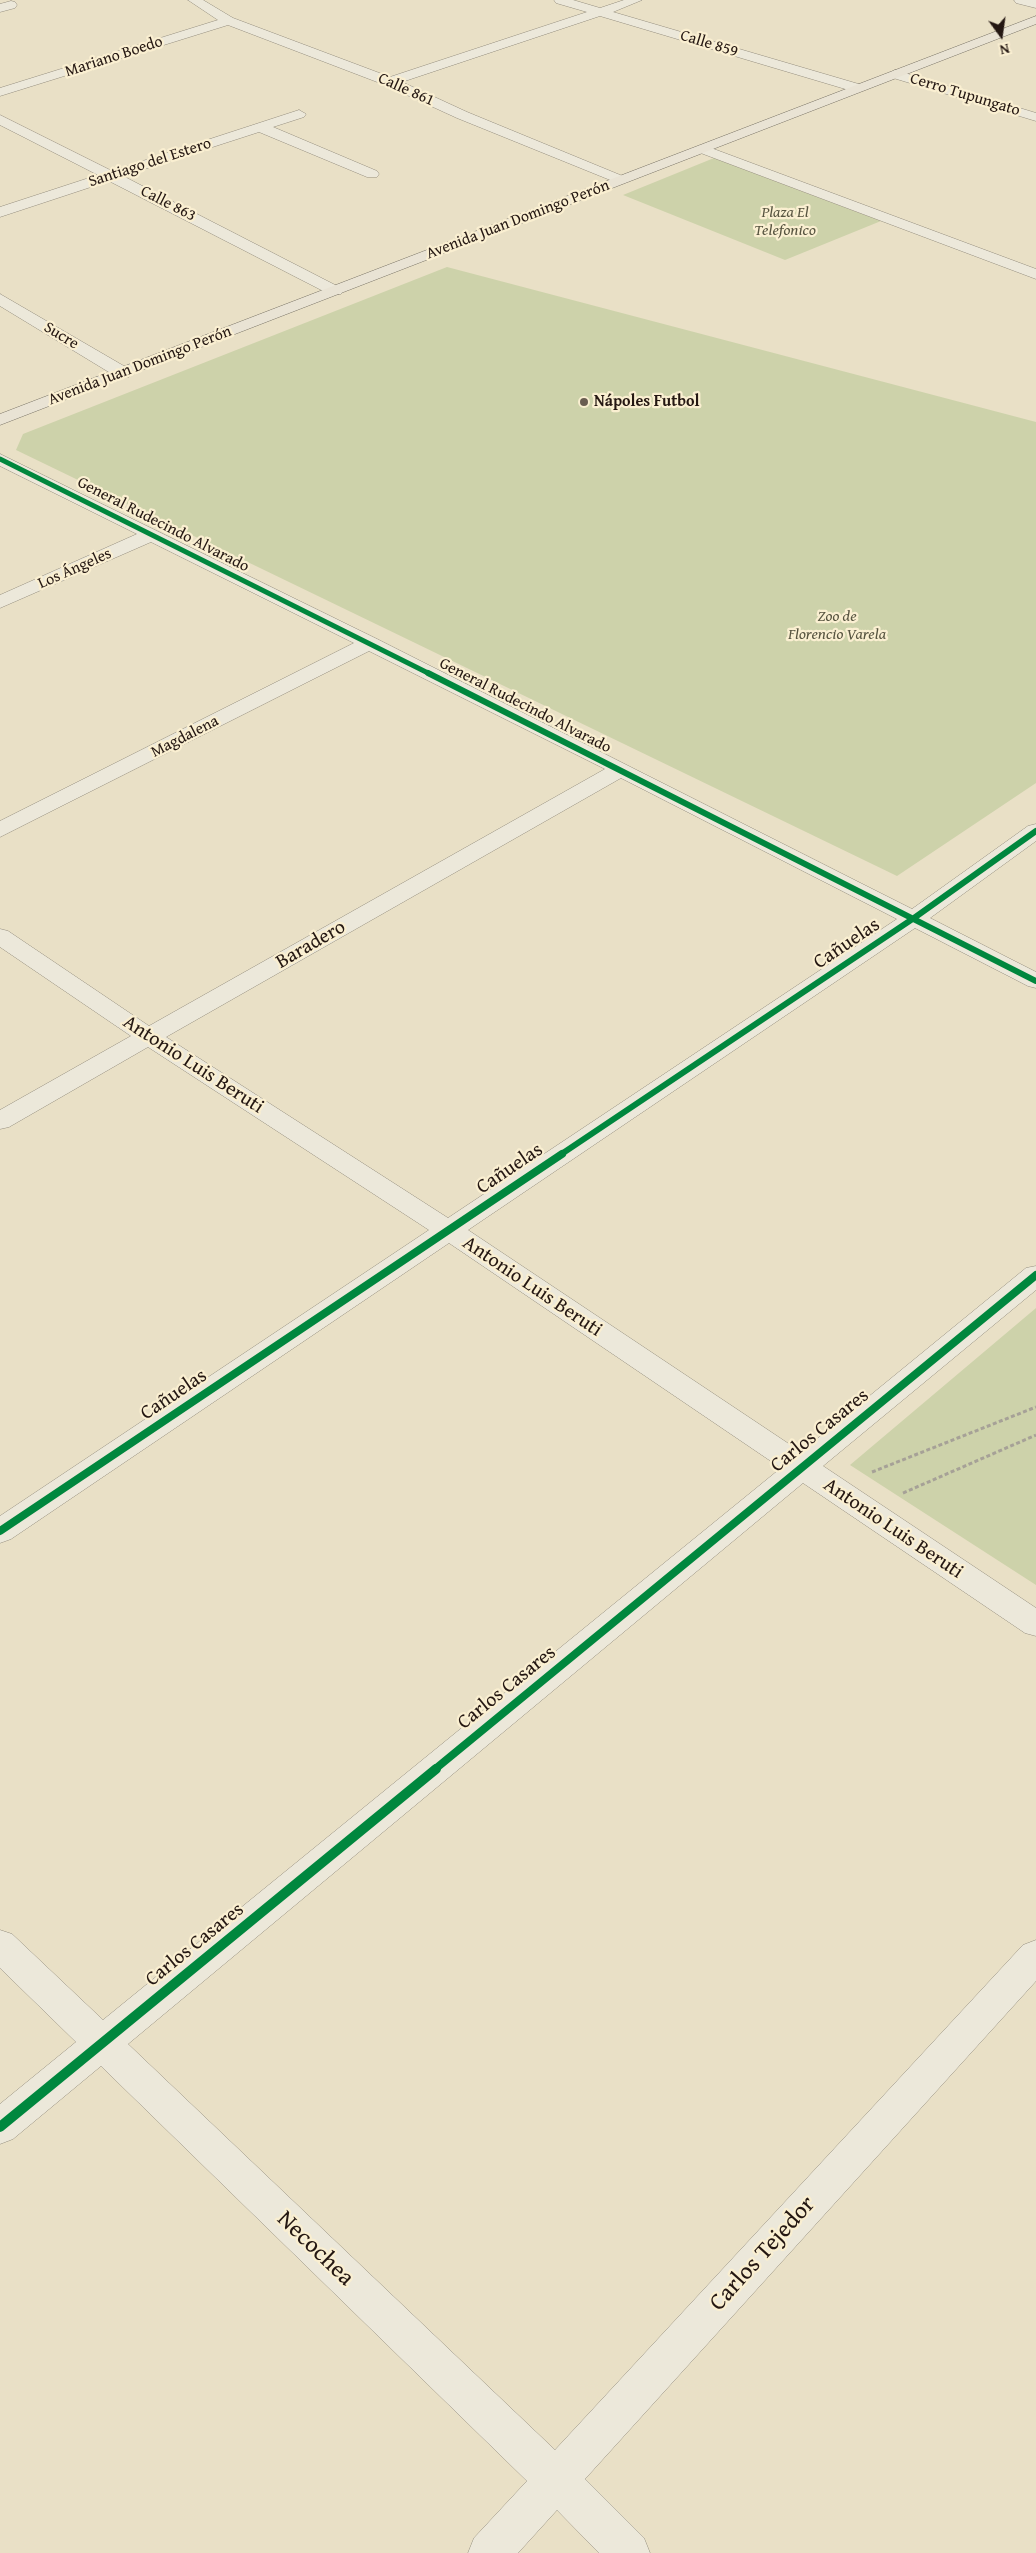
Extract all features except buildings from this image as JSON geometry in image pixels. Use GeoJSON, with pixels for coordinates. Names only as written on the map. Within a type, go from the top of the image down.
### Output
{"type":"FeatureCollection","features":[{"type":"Feature","properties":{"kind":"main road","name":"Avenida Juan Domingo Perón"},"geometry":{"type":"LineString","coordinates":[[0,420],[1036,20]]}},
{"type":"Feature","properties":{"kind":"street","name":"Calle 861"},"geometry":{"type":"LineString","coordinates":[[196,0],[228,21],[390,82],[620,180]]}},
{"type":"Feature","properties":{"kind":"street","name":"Calle 859"},"geometry":{"type":"LineString","coordinates":[[560,0],[857,88]]}},
{"type":"Feature","properties":{"kind":"street"},"geometry":{"type":"LineString","coordinates":[[390,82],[636,0]]}},
{"type":"Feature","properties":{"kind":"street"},"geometry":{"type":"LineString","coordinates":[[1020,0],[1036,4]]}},
{"type":"Feature","properties":{"kind":"street","name":"Mariano Boedo"},"geometry":{"type":"LineString","coordinates":[[0,92],[228,21]]}},
{"type":"Feature","properties":{"kind":"street","name":"Cerro Tupungato"},"geometry":{"type":"LineString","coordinates":[[895,74],[1036,116]]}},
{"type":"Feature","properties":{"kind":"street","name":"Santiago del Estero"},"geometry":{"type":"LineString","coordinates":[[0,212],[299,114]]}},
{"type":"Feature","properties":{"kind":"street","name":"Calle 863"},"geometry":{"type":"LineString","coordinates":[[0,118],[336,291]]}},
{"type":"Feature","properties":{"kind":"street"},"geometry":{"type":"LineString","coordinates":[[260,127],[372,174]]}},
{"type":"Feature","properties":{"kind":"street"},"geometry":{"type":"LineString","coordinates":[[703,149],[1036,274]]}},
{"type":"Feature","properties":{"kind":"street","name":"Sucre"},"geometry":{"type":"LineString","coordinates":[[0,299],[123,373]]}},
{"type":"Feature","properties":{"kind":"street","name":"General Rudecindo Alvarado"},"geometry":{"type":"LineString","coordinates":[[0,459],[370,643],[1036,981]]}},
{"type":"Feature","properties":{"kind":"street","name":"Los Ángeles"},"geometry":{"type":"LineString","coordinates":[[0,602],[151,535]]}},
{"type":"Feature","properties":{"kind":"street","name":"Magdalena"},"geometry":{"type":"LineString","coordinates":[[0,830],[370,643]]}},
{"type":"Feature","properties":{"kind":"street","name":"Baradero"},"geometry":{"type":"LineString","coordinates":[[0,1122],[621,770]]}},
{"type":"Feature","properties":{"kind":"street","name":"Cañuelas"},"geometry":{"type":"LineString","coordinates":[[0,1531],[914,918],[1036,831]]}},
{"type":"Feature","properties":{"kind":"street","name":"Antonio Luis Beruti"},"geometry":{"type":"LineString","coordinates":[[0,936],[149,1037],[448,1230],[1036,1624]]}},
{"type":"Feature","properties":{"kind":"street","name":"Carlos Casares"},"geometry":{"type":"LineString","coordinates":[[0,2127],[1036,1275]]}},
{"type":"Feature","properties":{"kind":"street","name":"Necochea"},"geometry":{"type":"LineString","coordinates":[[0,1945],[100,2044],[556,2480],[629,2553]]}},
{"type":"Feature","properties":{"kind":"street","name":"Carlos Tejedor"},"geometry":{"type":"LineString","coordinates":[[489,2553],[1036,1956]]}},
{"type":"Feature","properties":{"kind":"path"},"geometry":{"type":"LineString","coordinates":[[831,1488],[1036,1407]]}},
{"type":"Feature","properties":{"kind":"path"},"geometry":{"type":"LineString","coordinates":[[864,1510],[1036,1435]]}},
{"type":"Feature","properties":{"kind":"green space","name":"Plaza El Telefonico"},"geometry":{"type":"Polygon","coordinates":[[[714,158],[881,221],[785,260],[623,195],[714,158]]]}},
{"type":"Feature","properties":{"kind":"green space","name":"Zoo de Florencio Varela"},"geometry":{"type":"Polygon","coordinates":[[[447,267],[1036,422],[1036,783],[897,876],[16,450],[23,434],[447,267]]]}},
{"type":"Feature","properties":{"kind":"green space"},"geometry":{"type":"Polygon","coordinates":[[[1036,1308],[1036,1585],[850,1465],[1036,1308]]]}},
{"type":"Feature","properties":{"kind":"cycle path"},"geometry":{"type":"LineString","coordinates":[[0,459],[621,769],[1036,981]]}},
{"type":"Feature","properties":{"kind":"cycle path"},"geometry":{"type":"LineString","coordinates":[[0,1531],[914,918],[1036,831]]}},
{"type":"Feature","properties":{"kind":"cycle path"},"geometry":{"type":"LineString","coordinates":[[0,2127],[1036,1275]]}},
{"type":"Feature","properties":{"kind":"place","name":"Nápoles Futbol"},"geometry":{"type":"Point","coordinates":[584,402]}}]}
